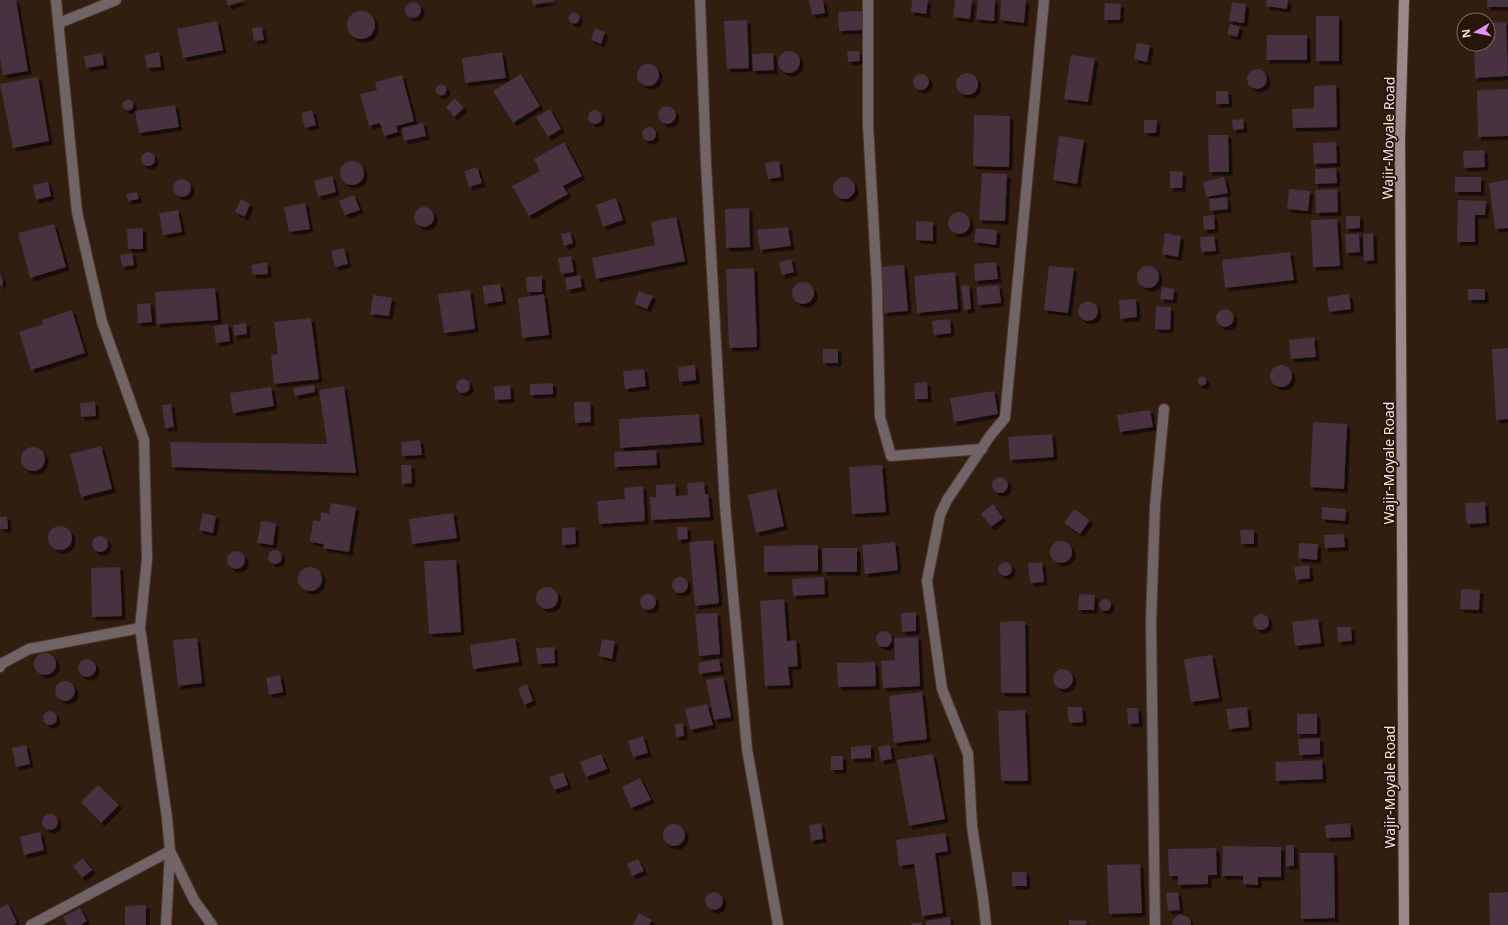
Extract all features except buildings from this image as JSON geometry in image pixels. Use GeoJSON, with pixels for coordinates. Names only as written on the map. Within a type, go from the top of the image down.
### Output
{"type":"FeatureCollection","features":[{"type":"Feature","properties":{"kind":"main road","name":"Wajir-Moyale Road"},"geometry":{"type":"LineString","coordinates":[[1404,0],[1400,138],[1404,925]]}},
{"type":"Feature","properties":{"kind":"street"},"geometry":{"type":"LineString","coordinates":[[56,0],[77,212],[102,322],[144,440],[147,559],[140,628],[167,818],[170,851],[166,925]]}},
{"type":"Feature","properties":{"kind":"street"},"geometry":{"type":"LineString","coordinates":[[59,23],[116,0]]}},
{"type":"Feature","properties":{"kind":"street"},"geometry":{"type":"LineString","coordinates":[[700,0],[706,164],[726,514],[747,749],[778,925]]}},
{"type":"Feature","properties":{"kind":"street"},"geometry":{"type":"LineString","coordinates":[[868,0],[868,125],[877,285],[880,417],[891,456],[982,448]]}},
{"type":"Feature","properties":{"kind":"street"},"geometry":{"type":"LineString","coordinates":[[986,925],[972,826],[968,754],[942,689],[927,581],[940,516],[947,500],[982,448],[1005,418],[1044,0]]}},
{"type":"Feature","properties":{"kind":"street"},"geometry":{"type":"LineString","coordinates":[[1155,925],[1151,622],[1156,506],[1164,409]]}},
{"type":"Feature","properties":{"kind":"street"},"geometry":{"type":"LineString","coordinates":[[0,667],[2,664],[29,649],[140,628]]}},
{"type":"Feature","properties":{"kind":"street"},"geometry":{"type":"LineString","coordinates":[[31,925],[170,851]]}},
{"type":"Feature","properties":{"kind":"street"},"geometry":{"type":"LineString","coordinates":[[170,851],[194,900],[212,925]]}}]}
